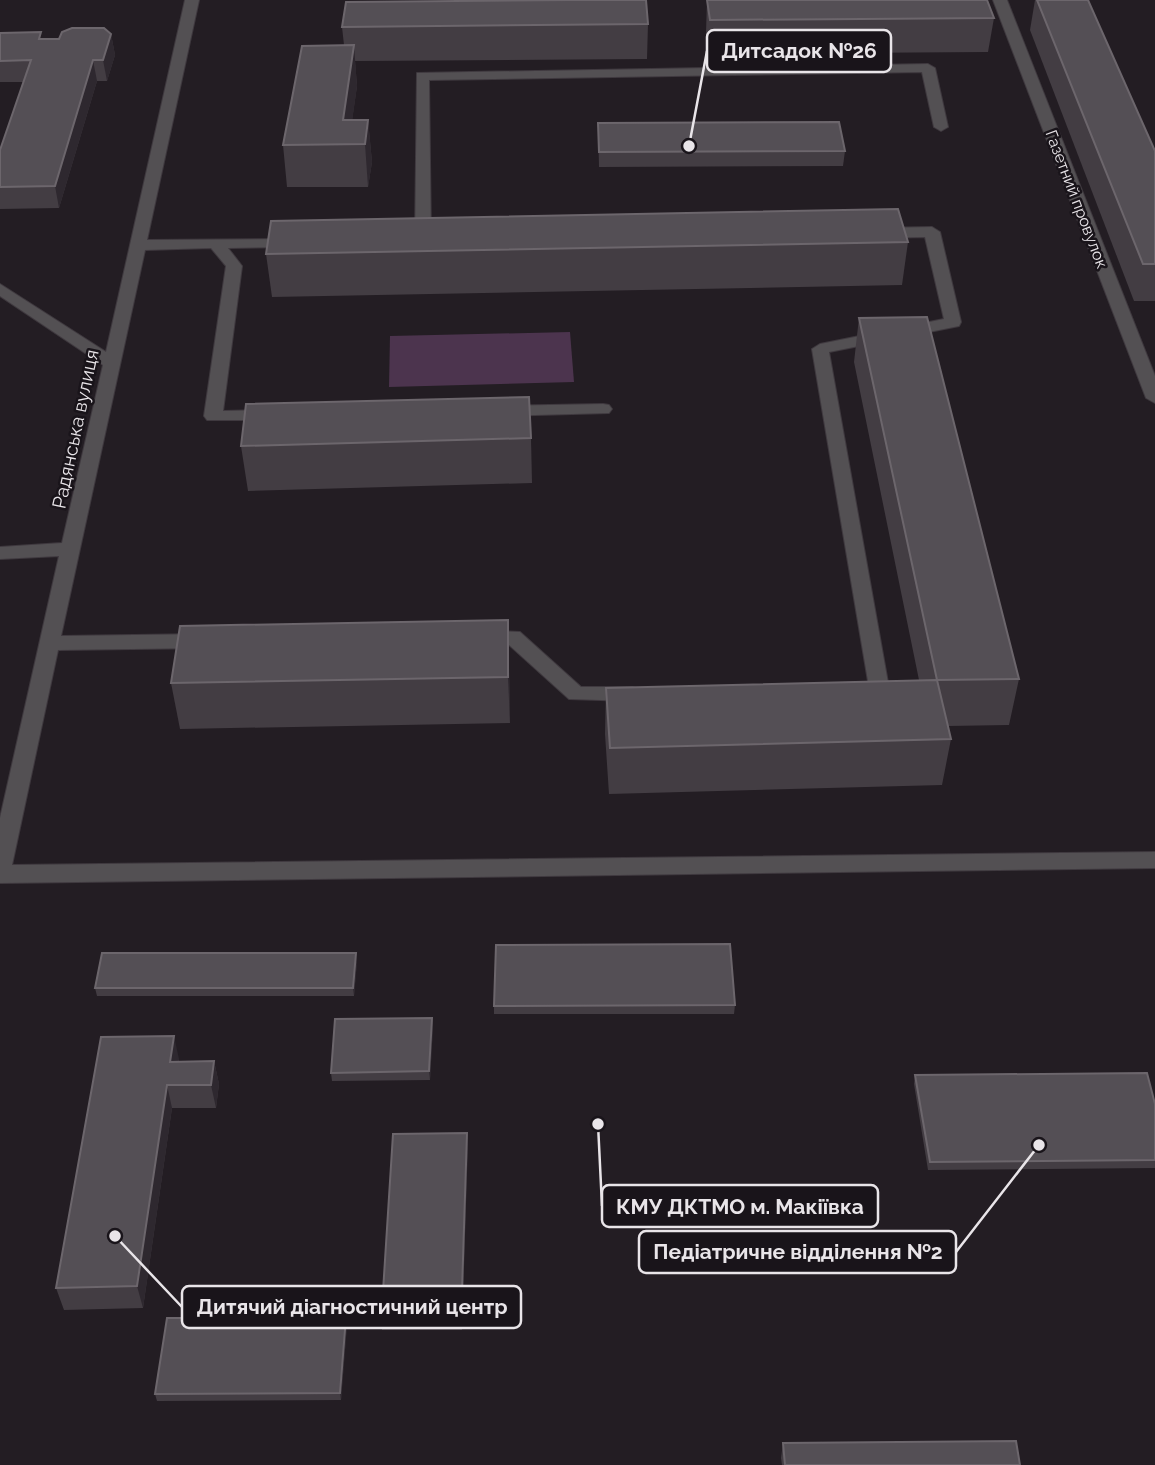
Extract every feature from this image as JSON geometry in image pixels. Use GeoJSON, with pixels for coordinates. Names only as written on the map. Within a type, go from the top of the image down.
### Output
{"type":"FeatureCollection","features":[{"type":"Feature","properties":{"kind":"street","name":"Радянська вулиця"},"geometry":{"type":"LineString","coordinates":[[0,867],[191,0]]}},
{"type":"Feature","properties":{"kind":"street","name":"Газетний провулок"},"geometry":{"type":"LineString","coordinates":[[1000,0],[1155,398]]}},
{"type":"Feature","properties":{"kind":"street"},"geometry":{"type":"LineString","coordinates":[[177,1],[184,29]]}},
{"type":"Feature","properties":{"kind":"street"},"geometry":{"type":"LineString","coordinates":[[423,240],[422,76],[928,68],[941,127]]}},
{"type":"Feature","properties":{"kind":"street"},"geometry":{"type":"LineString","coordinates":[[853,694],[880,694],[820,349],[953,322],[932,232],[863,233]]}},
{"type":"Feature","properties":{"kind":"street"},"geometry":{"type":"LineString","coordinates":[[136,245],[313,242]]}},
{"type":"Feature","properties":{"kind":"street"},"geometry":{"type":"LineString","coordinates":[[216,244],[234,266],[213,416],[283,415]]}},
{"type":"Feature","properties":{"kind":"street"},"geometry":{"type":"LineString","coordinates":[[0,289],[111,363]]}},
{"type":"Feature","properties":{"kind":"street"},"geometry":{"type":"LineString","coordinates":[[477,411],[603,409]]}},
{"type":"Feature","properties":{"kind":"street"},"geometry":{"type":"LineString","coordinates":[[0,553],[70,550]]}},
{"type":"Feature","properties":{"kind":"street"},"geometry":{"type":"LineString","coordinates":[[458,638],[513,637],[576,694],[645,694]]}},
{"type":"Feature","properties":{"kind":"street"},"geometry":{"type":"LineString","coordinates":[[49,643],[226,641]]}},
{"type":"Feature","properties":{"kind":"street"},"geometry":{"type":"LineString","coordinates":[[0,874],[1155,860]]}},
{"type":"Feature","properties":{"kind":"shaded area"},"geometry":{"type":"Polygon","coordinates":[[[570,332],[574,382],[389,387],[390,336],[570,332]]]}},
{"type":"Feature","properties":{"kind":"building"},"geometry":{"type":"Polygon","coordinates":[[[646,0],[648,24],[342,27],[346,2],[646,0]]]}},
{"type":"Feature","properties":{"kind":"building"},"geometry":{"type":"Polygon","coordinates":[[[707,0],[987,0],[994,18],[710,20],[707,0]]]}},
{"type":"Feature","properties":{"kind":"building"},"geometry":{"type":"Polygon","coordinates":[[[1037,0],[1088,0],[1155,151],[1155,264],[1143,264],[1037,0]]]}},
{"type":"Feature","properties":{"kind":"building"},"geometry":{"type":"Polygon","coordinates":[[[72,28],[104,28],[111,34],[103,60],[93,60],[55,186],[0,187],[0,150],[31,60],[0,61],[0,33],[41,32],[39,39],[59,39],[62,32],[72,28]]]}},
{"type":"Feature","properties":{"kind":"building"},"geometry":{"type":"Polygon","coordinates":[[[354,45],[343,120],[368,120],[365,144],[283,145],[302,46],[354,45]]]}},
{"type":"Feature","properties":{"kind":"building"},"geometry":{"type":"Polygon","coordinates":[[[839,122],[845,151],[599,152],[598,123],[839,122]]]}},
{"type":"Feature","properties":{"kind":"building"},"geometry":{"type":"Polygon","coordinates":[[[898,209],[908,242],[266,254],[271,221],[898,209]]]}},
{"type":"Feature","properties":{"kind":"building"},"geometry":{"type":"Polygon","coordinates":[[[927,317],[1019,679],[937,680],[859,318],[927,317]]]}},
{"type":"Feature","properties":{"kind":"building"},"geometry":{"type":"Polygon","coordinates":[[[529,397],[531,438],[241,446],[246,404],[529,397]]]}},
{"type":"Feature","properties":{"kind":"building"},"geometry":{"type":"Polygon","coordinates":[[[508,620],[508,677],[171,683],[180,626],[508,620]]]}},
{"type":"Feature","properties":{"kind":"building"},"geometry":{"type":"Polygon","coordinates":[[[937,680],[951,739],[610,748],[606,688],[937,680]]]}},
{"type":"Feature","properties":{"kind":"building"},"geometry":{"type":"Polygon","coordinates":[[[730,944],[735,1005],[494,1006],[496,945],[730,944]]]}},
{"type":"Feature","properties":{"kind":"building"},"geometry":{"type":"Polygon","coordinates":[[[102,953],[356,953],[353,988],[95,988],[102,953]]]}},
{"type":"Feature","properties":{"kind":"building"},"geometry":{"type":"Polygon","coordinates":[[[432,1018],[429,1071],[331,1073],[335,1019],[432,1018]]]}},
{"type":"Feature","properties":{"kind":"building"},"geometry":{"type":"Polygon","coordinates":[[[174,1036],[170,1062],[214,1061],[211,1085],[167,1085],[137,1286],[56,1288],[101,1037],[174,1036]]]}},
{"type":"Feature","properties":{"kind":"building"},"geometry":{"type":"Polygon","coordinates":[[[1147,1073],[1155,1104],[1155,1160],[930,1162],[915,1075],[1147,1073]]]}},
{"type":"Feature","properties":{"kind":"building"},"geometry":{"type":"Polygon","coordinates":[[[467,1133],[461,1322],[381,1323],[393,1134],[467,1133]]]}},
{"type":"Feature","properties":{"kind":"building"},"geometry":{"type":"Polygon","coordinates":[[[216,1309],[307,1309],[306,1317],[346,1317],[340,1393],[155,1394],[167,1318],[215,1318],[216,1309]]]}},
{"type":"Feature","properties":{"kind":"building"},"geometry":{"type":"Polygon","coordinates":[[[1016,1441],[1020,1465],[785,1465],[783,1443],[1016,1441]]]}},
{"type":"Feature","properties":{"kind":"place","name":"Дитсадок №26"},"geometry":{"type":"Point","coordinates":[689,146]}},
{"type":"Feature","properties":{"kind":"place","name":"КМУ ДКТМО м. Макіївка"},"geometry":{"type":"Point","coordinates":[598,1124]}},
{"type":"Feature","properties":{"kind":"place","name":"Педіатричне відділення №2"},"geometry":{"type":"Point","coordinates":[1039,1145]}},
{"type":"Feature","properties":{"kind":"place","name":"Дитячий діагностичний центр"},"geometry":{"type":"Point","coordinates":[115,1236]}}]}
